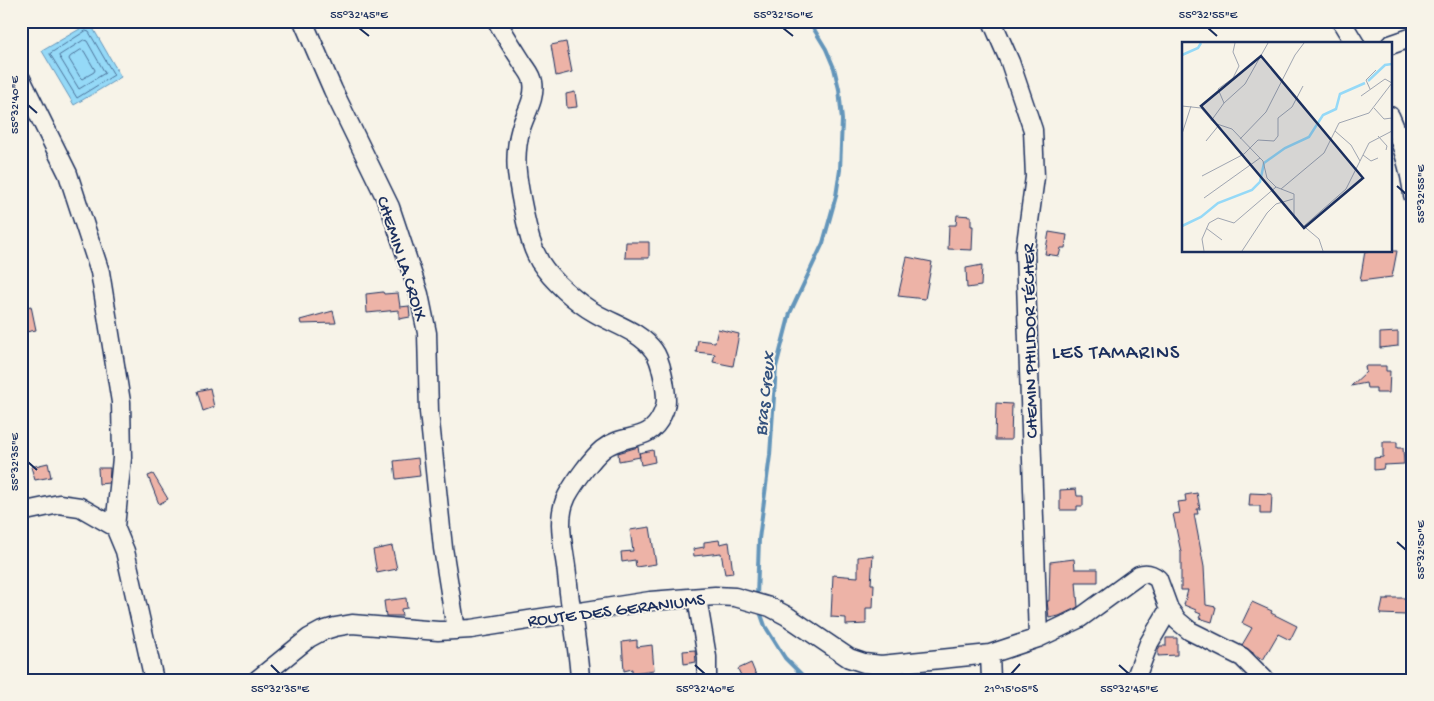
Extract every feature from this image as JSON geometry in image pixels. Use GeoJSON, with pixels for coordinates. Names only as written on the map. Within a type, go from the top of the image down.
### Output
{"type":"FeatureCollection","features":[{"type":"Feature","properties":{"kind":"street","name":"CHEMIN LA CROIX"},"geometry":{"type":"LineString","coordinates":[[303,21],[332,90],[390,207],[419,294],[427,333],[429,412],[443,548],[456,630]]}},
{"type":"Feature","properties":{"kind":"street"},"geometry":{"type":"LineString","coordinates":[[497,21],[531,74],[534,84],[516,152],[517,178],[531,245],[541,263],[556,282],[574,298],[594,313],[635,333],[650,345],[660,361],[666,401],[660,420],[654,429],[645,435],[618,440],[603,449],[589,464],[567,496],[563,508],[561,526],[579,659],[580,680]]}},
{"type":"Feature","properties":{"kind":"street","name":"CHEMIN PHILIDOR TÉCHER"},"geometry":{"type":"LineString","coordinates":[[992,21],[1010,62],[1033,130],[1035,177],[1025,251],[1038,638]]}},
{"type":"Feature","properties":{"kind":"street"},"geometry":{"type":"LineString","coordinates":[[1341,21],[1354,42]]}},
{"type":"Feature","properties":{"kind":"street"},"geometry":{"type":"LineString","coordinates":[[21,79],[68,174],[100,272],[122,402],[122,458],[115,527],[125,551],[154,680]]}},
{"type":"Feature","properties":{"kind":"street"},"geometry":{"type":"LineString","coordinates":[[1392,120],[1404,153],[1413,195]]}},
{"type":"Feature","properties":{"kind":"street"},"geometry":{"type":"LineString","coordinates":[[21,512],[59,504],[80,507],[115,527]]}},
{"type":"Feature","properties":{"kind":"street","name":"ROUTE DES GERANIUMS"},"geometry":{"type":"LineString","coordinates":[[257,680],[309,638],[335,627],[352,624],[438,631],[471,629],[650,601],[697,598],[735,597],[770,607],[849,658],[864,663],[881,665],[990,654],[1038,638],[1080,618],[1144,573],[1154,575],[1158,579],[1169,610],[1178,622],[1190,631],[1242,657],[1266,680]]}},
{"type":"Feature","properties":{"kind":"street"},"geometry":{"type":"LineString","coordinates":[[697,598],[707,657],[708,680]]}},
{"type":"Feature","properties":{"kind":"street"},"geometry":{"type":"LineString","coordinates":[[1135,680],[1149,644],[1169,610]]}},
{"type":"Feature","properties":{"kind":"street"},"geometry":{"type":"LineString","coordinates":[[990,654],[991,680]]}},
{"type":"Feature","properties":{"kind":"water"},"geometry":{"type":"Polygon","coordinates":[[[90,23],[121,77],[74,105],[42,51],[90,23]]]}},
{"type":"Feature","properties":{"kind":"building"},"geometry":{"type":"Polygon","coordinates":[[[566,42],[572,72],[556,76],[551,45],[566,42]]]}},
{"type":"Feature","properties":{"kind":"building"},"geometry":{"type":"Polygon","coordinates":[[[575,92],[577,107],[567,108],[566,94],[575,92]]]}},
{"type":"Feature","properties":{"kind":"building"},"geometry":{"type":"Polygon","coordinates":[[[957,215],[971,216],[971,226],[973,226],[972,250],[948,249],[949,225],[956,225],[957,215]]]}},
{"type":"Feature","properties":{"kind":"building"},"geometry":{"type":"Polygon","coordinates":[[[1049,232],[1067,235],[1065,248],[1061,248],[1059,256],[1045,254],[1049,232]]]}},
{"type":"Feature","properties":{"kind":"building"},"geometry":{"type":"Polygon","coordinates":[[[626,242],[649,242],[649,258],[625,258],[626,242]]]}},
{"type":"Feature","properties":{"kind":"building"},"geometry":{"type":"Polygon","coordinates":[[[1397,251],[1392,277],[1360,281],[1365,252],[1397,251]]]}},
{"type":"Feature","properties":{"kind":"building"},"geometry":{"type":"Polygon","coordinates":[[[907,257],[932,262],[925,299],[898,296],[907,257]]]}},
{"type":"Feature","properties":{"kind":"building"},"geometry":{"type":"Polygon","coordinates":[[[982,265],[981,286],[967,288],[966,268],[982,265]]]}},
{"type":"Feature","properties":{"kind":"building"},"geometry":{"type":"Polygon","coordinates":[[[383,292],[384,294],[398,293],[400,307],[409,306],[410,317],[399,319],[399,310],[367,313],[366,294],[383,292]]]}},
{"type":"Feature","properties":{"kind":"building"},"geometry":{"type":"Polygon","coordinates":[[[31,306],[36,330],[21,333],[21,308],[31,306]]]}},
{"type":"Feature","properties":{"kind":"building"},"geometry":{"type":"Polygon","coordinates":[[[333,311],[336,323],[301,324],[300,320],[333,311]]]}},
{"type":"Feature","properties":{"kind":"building"},"geometry":{"type":"Polygon","coordinates":[[[718,329],[739,334],[733,366],[713,362],[715,354],[696,352],[698,340],[715,342],[718,329]]]}},
{"type":"Feature","properties":{"kind":"building"},"geometry":{"type":"Polygon","coordinates":[[[1398,332],[1398,346],[1380,348],[1380,333],[1398,332]]]}},
{"type":"Feature","properties":{"kind":"building"},"geometry":{"type":"Polygon","coordinates":[[[1365,366],[1386,366],[1386,371],[1390,371],[1389,393],[1376,393],[1376,388],[1367,388],[1366,383],[1351,386],[1366,372],[1365,366]]]}},
{"type":"Feature","properties":{"kind":"building"},"geometry":{"type":"Polygon","coordinates":[[[210,388],[214,407],[203,411],[197,391],[210,388]]]}},
{"type":"Feature","properties":{"kind":"building"},"geometry":{"type":"Polygon","coordinates":[[[996,403],[1012,404],[1011,440],[995,440],[996,403]]]}},
{"type":"Feature","properties":{"kind":"building"},"geometry":{"type":"Polygon","coordinates":[[[1383,442],[1397,442],[1397,448],[1403,448],[1404,464],[1384,465],[1383,469],[1374,470],[1374,458],[1383,457],[1383,442]]]}},
{"type":"Feature","properties":{"kind":"building"},"geometry":{"type":"Polygon","coordinates":[[[638,447],[640,457],[619,461],[618,453],[638,447]]]}},
{"type":"Feature","properties":{"kind":"building"},"geometry":{"type":"Polygon","coordinates":[[[653,450],[655,462],[641,465],[639,453],[653,450]]]}},
{"type":"Feature","properties":{"kind":"building"},"geometry":{"type":"Polygon","coordinates":[[[418,458],[420,476],[396,479],[394,461],[418,458]]]}},
{"type":"Feature","properties":{"kind":"building"},"geometry":{"type":"Polygon","coordinates":[[[48,463],[51,477],[35,480],[31,467],[48,463]]]}},
{"type":"Feature","properties":{"kind":"building"},"geometry":{"type":"Polygon","coordinates":[[[98,468],[110,468],[109,483],[99,484],[98,468]]]}},
{"type":"Feature","properties":{"kind":"building"},"geometry":{"type":"Polygon","coordinates":[[[153,474],[168,499],[159,504],[148,476],[153,474]]]}},
{"type":"Feature","properties":{"kind":"building"},"geometry":{"type":"Polygon","coordinates":[[[1076,489],[1077,496],[1083,496],[1083,506],[1077,506],[1077,510],[1060,510],[1060,490],[1076,489]]]}},
{"type":"Feature","properties":{"kind":"building"},"geometry":{"type":"Polygon","coordinates":[[[1197,493],[1200,509],[1197,509],[1198,514],[1194,514],[1204,567],[1206,605],[1216,607],[1212,622],[1199,618],[1201,614],[1184,605],[1188,590],[1181,590],[1181,552],[1173,514],[1180,513],[1178,502],[1186,501],[1185,495],[1197,493]]]}},
{"type":"Feature","properties":{"kind":"building"},"geometry":{"type":"Polygon","coordinates":[[[1250,493],[1272,494],[1271,514],[1260,514],[1260,506],[1249,506],[1250,493]]]}},
{"type":"Feature","properties":{"kind":"building"},"geometry":{"type":"Polygon","coordinates":[[[650,527],[656,564],[636,567],[635,560],[622,562],[621,552],[633,551],[630,530],[650,527]]]}},
{"type":"Feature","properties":{"kind":"building"},"geometry":{"type":"Polygon","coordinates":[[[719,540],[720,544],[729,542],[733,573],[725,574],[721,553],[694,556],[693,549],[704,547],[704,542],[719,540]]]}},
{"type":"Feature","properties":{"kind":"building"},"geometry":{"type":"Polygon","coordinates":[[[392,546],[397,569],[377,573],[373,550],[392,546]]]}},
{"type":"Feature","properties":{"kind":"building"},"geometry":{"type":"Polygon","coordinates":[[[873,555],[871,584],[874,584],[873,608],[866,608],[866,624],[846,625],[846,618],[831,617],[833,575],[858,577],[858,557],[873,555]]]}},
{"type":"Feature","properties":{"kind":"building"},"geometry":{"type":"Polygon","coordinates":[[[1074,559],[1075,569],[1098,569],[1098,582],[1076,582],[1078,607],[1059,616],[1049,618],[1047,601],[1049,601],[1050,562],[1074,559]]]}},
{"type":"Feature","properties":{"kind":"building"},"geometry":{"type":"Polygon","coordinates":[[[406,598],[407,608],[401,609],[402,616],[386,616],[384,601],[406,598]]]}},
{"type":"Feature","properties":{"kind":"building"},"geometry":{"type":"Polygon","coordinates":[[[1388,598],[1407,598],[1406,615],[1380,614],[1383,600],[1388,600],[1388,598]]]}},
{"type":"Feature","properties":{"kind":"building"},"geometry":{"type":"Polygon","coordinates":[[[1252,602],[1297,626],[1290,640],[1278,634],[1263,660],[1242,645],[1252,628],[1242,623],[1252,602]]]}},
{"type":"Feature","properties":{"kind":"building"},"geometry":{"type":"Polygon","coordinates":[[[1166,638],[1177,638],[1177,655],[1158,656],[1160,646],[1166,646],[1166,638]]]}},
{"type":"Feature","properties":{"kind":"building"},"geometry":{"type":"Polygon","coordinates":[[[637,640],[637,647],[652,645],[654,670],[632,673],[632,669],[624,671],[622,642],[637,640]]]}},
{"type":"Feature","properties":{"kind":"building"},"geometry":{"type":"Polygon","coordinates":[[[695,650],[696,662],[684,664],[683,651],[695,650]]]}},
{"type":"Feature","properties":{"kind":"building"},"geometry":{"type":"Polygon","coordinates":[[[751,663],[758,680],[743,680],[738,669],[751,663]]]}},
{"type":"Feature","properties":{"kind":"waterway","name":"Bras Creux"},"geometry":{"type":"LineString","coordinates":[[757,597],[759,539],[770,455],[776,367],[790,313],[823,243],[836,196],[840,170],[842,120],[839,89],[834,68],[826,49],[809,21]]}},
{"type":"Feature","properties":{"kind":"waterway","name":"Bras Creux"},"geometry":{"type":"LineString","coordinates":[[759,609],[765,626],[785,658],[807,680]]}},
{"type":"Feature","properties":{"kind":"district","name":"LES TAMARINS"},"geometry":{"type":"Point","coordinates":[1116,351]}}]}
